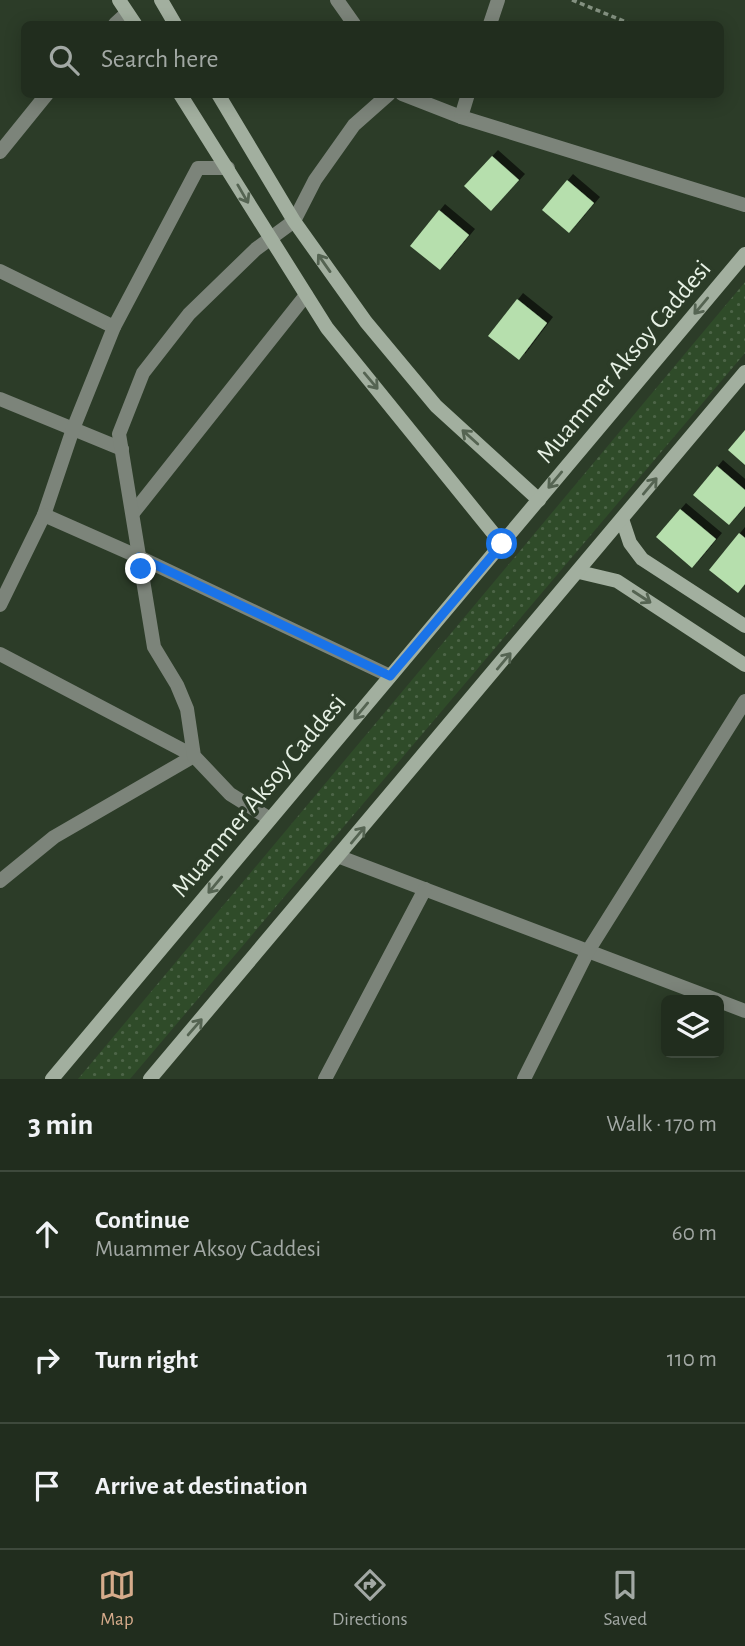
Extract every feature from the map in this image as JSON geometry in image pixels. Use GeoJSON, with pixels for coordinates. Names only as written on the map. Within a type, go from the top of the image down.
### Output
{"type":"FeatureCollection","features":[{"type":"Feature","properties":{"kind":"main road"},"geometry":{"type":"LineString","coordinates":[[127,12],[136,0]]}},
{"type":"Feature","properties":{"kind":"main road"},"geometry":{"type":"LineString","coordinates":[[160,0],[173,21]]}},
{"type":"Feature","properties":{"kind":"main road"},"geometry":{"type":"LineString","coordinates":[[183,98],[327,328],[502,544]]}},
{"type":"Feature","properties":{"kind":"main road"},"geometry":{"type":"LineString","coordinates":[[220,98],[294,221],[366,323],[436,406],[539,500]]}},
{"type":"Feature","properties":{"kind":"main road","name":"Muammer Aksoy Caddesi"},"geometry":{"type":"LineString","coordinates":[[52,1079],[745,254]]}},
{"type":"Feature","properties":{"kind":"main road"},"geometry":{"type":"LineString","coordinates":[[150,1079],[340,857],[745,372]]}},
{"type":"Feature","properties":{"kind":"main road"},"geometry":{"type":"LineString","coordinates":[[622,519],[630,543],[642,559],[745,626]]}},
{"type":"Feature","properties":{"kind":"main road"},"geometry":{"type":"LineString","coordinates":[[579,572],[617,581],[745,665]]}},
{"type":"Feature","properties":{"kind":"street"},"geometry":{"type":"LineString","coordinates":[[337,0],[352,21]]}},
{"type":"Feature","properties":{"kind":"street"},"geometry":{"type":"LineString","coordinates":[[491,21],[498,0]]}},
{"type":"Feature","properties":{"kind":"street"},"geometry":{"type":"LineString","coordinates":[[0,152],[44,98]]}},
{"type":"Feature","properties":{"kind":"street"},"geometry":{"type":"LineString","coordinates":[[194,756],[187,709],[177,685],[154,647],[119,434],[143,373],[189,314],[269,239],[294,221],[315,180],[354,125],[384,98]]}},
{"type":"Feature","properties":{"kind":"street"},"geometry":{"type":"LineString","coordinates":[[412,98],[461,117],[745,205]]}},
{"type":"Feature","properties":{"kind":"street"},"geometry":{"type":"LineString","coordinates":[[461,117],[467,98]]}},
{"type":"Feature","properties":{"kind":"street"},"geometry":{"type":"LineString","coordinates":[[0,605],[44,515],[73,429],[114,327],[198,168],[228,167]]}},
{"type":"Feature","properties":{"kind":"street"},"geometry":{"type":"LineString","coordinates":[[0,271],[114,327]]}},
{"type":"Feature","properties":{"kind":"street"},"geometry":{"type":"LineString","coordinates":[[133,513],[306,295]]}},
{"type":"Feature","properties":{"kind":"street"},"geometry":{"type":"LineString","coordinates":[[0,399],[122,449]]}},
{"type":"Feature","properties":{"kind":"street"},"geometry":{"type":"LineString","coordinates":[[44,515],[390,676]]}},
{"type":"Feature","properties":{"kind":"street"},"geometry":{"type":"LineString","coordinates":[[0,654],[194,756],[230,794],[270,820]]}},
{"type":"Feature","properties":{"kind":"street"},"geometry":{"type":"LineString","coordinates":[[524,1079],[588,951],[745,701]]}},
{"type":"Feature","properties":{"kind":"street"},"geometry":{"type":"LineString","coordinates":[[0,881],[54,837],[194,756]]}},
{"type":"Feature","properties":{"kind":"street"},"geometry":{"type":"LineString","coordinates":[[340,857],[702,995]]}},
{"type":"Feature","properties":{"kind":"street"},"geometry":{"type":"LineString","coordinates":[[325,1079],[425,889]]}},
{"type":"Feature","properties":{"kind":"street"},"geometry":{"type":"LineString","coordinates":[[724,1003],[745,1011]]}},
{"type":"Feature","properties":{"kind":"path"},"geometry":{"type":"LineString","coordinates":[[572,0],[624,21]]}},
{"type":"Feature","properties":{"kind":"green space"},"geometry":{"type":"Polygon","coordinates":[[[745,282],[745,353],[130,1079],[78,1079],[745,282]]]}},
{"type":"Feature","properties":{"kind":"building"},"geometry":{"type":"Polygon","coordinates":[[[492,156],[519,180],[491,211],[464,186],[492,156]]]}},
{"type":"Feature","properties":{"kind":"building"},"geometry":{"type":"Polygon","coordinates":[[[567,180],[594,203],[569,233],[542,210],[567,180]]]}},
{"type":"Feature","properties":{"kind":"building"},"geometry":{"type":"Polygon","coordinates":[[[439,210],[469,235],[440,270],[410,246],[439,210]]]}},
{"type":"Feature","properties":{"kind":"building"},"geometry":{"type":"Polygon","coordinates":[[[517,299],[547,323],[519,360],[488,336],[517,299]]]}},
{"type":"Feature","properties":{"kind":"building"},"geometry":{"type":"Polygon","coordinates":[[[745,430],[745,465],[728,450],[745,430]]]}},
{"type":"Feature","properties":{"kind":"building"},"geometry":{"type":"Polygon","coordinates":[[[717,466],[745,490],[745,506],[729,525],[693,495],[717,466]]]}},
{"type":"Feature","properties":{"kind":"building"},"geometry":{"type":"Polygon","coordinates":[[[680,509],[716,539],[692,568],[656,537],[680,509]]]}},
{"type":"Feature","properties":{"kind":"building"},"geometry":{"type":"Polygon","coordinates":[[[739,533],[745,538],[745,584],[738,593],[709,570],[739,533]]]}},
{"type":"Feature","properties":{"kind":"route"},"geometry":{"type":"LineString","coordinates":[[141,569],[139,557],[390,676],[502,544]]}}]}
